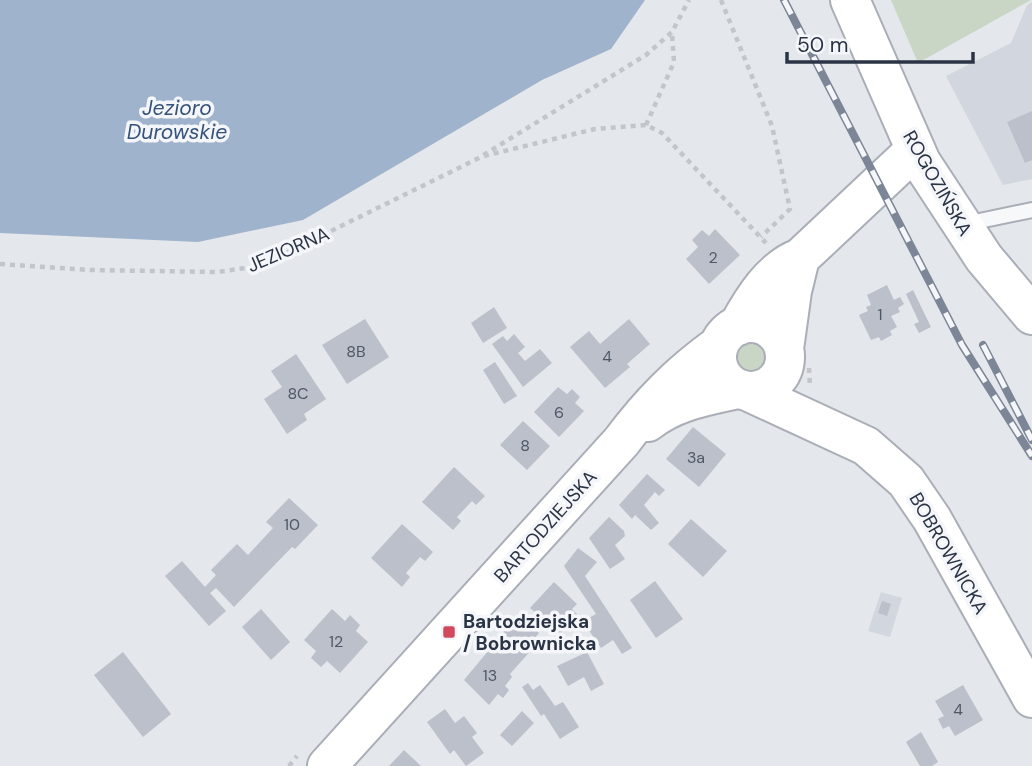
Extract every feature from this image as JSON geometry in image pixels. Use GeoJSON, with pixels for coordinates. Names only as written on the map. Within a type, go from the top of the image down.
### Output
{"type":"FeatureCollection","features":[{"type":"Feature","properties":{"kind":"street","name":"ROGOZIŃSKA"},"geometry":{"type":"LineString","coordinates":[[850,0],[915,150],[984,258],[1032,315]]}},
{"type":"Feature","properties":{"kind":"street","name":"BARTODZIEJSKA"},"geometry":{"type":"LineString","coordinates":[[327,766],[621,442],[646,407],[691,365],[729,335],[785,263],[785,252],[915,150]]}},
{"type":"Feature","properties":{"kind":"street"},"geometry":{"type":"LineString","coordinates":[[785,252],[792,291],[783,361],[774,382],[764,388],[743,390],[723,375],[717,355],[729,335],[750,323],[761,324],[772,330],[780,338],[783,361],[801,415]]}},
{"type":"Feature","properties":{"kind":"street","name":"BARTODZIEJSKA"},"geometry":{"type":"LineString","coordinates":[[621,442],[666,409],[705,396],[743,390]]}},
{"type":"Feature","properties":{"kind":"street","name":"BOBROWNICKA"},"geometry":{"type":"LineString","coordinates":[[743,390],[866,446],[906,481],[932,519],[1032,698]]}},
{"type":"Feature","properties":{"kind":"lane"},"geometry":{"type":"LineString","coordinates":[[961,225],[1032,210]]}},
{"type":"Feature","properties":{"kind":"path"},"geometry":{"type":"LineString","coordinates":[[477,159],[646,55],[672,32],[690,0]]}},
{"type":"Feature","properties":{"kind":"path"},"geometry":{"type":"LineString","coordinates":[[720,0],[772,126],[790,209],[761,237]]}},
{"type":"Feature","properties":{"kind":"path"},"geometry":{"type":"LineString","coordinates":[[646,125],[674,62],[672,32]]}},
{"type":"Feature","properties":{"kind":"path"},"geometry":{"type":"LineString","coordinates":[[477,159],[595,129],[646,125],[662,133],[761,237],[785,252]]}},
{"type":"Feature","properties":{"kind":"path","name":"JEZIORNA"},"geometry":{"type":"LineString","coordinates":[[0,264],[90,270],[217,272],[260,266],[477,159]]}},
{"type":"Feature","properties":{"kind":"shaded area"},"geometry":{"type":"Polygon","coordinates":[[[1032,2],[1032,179],[1003,185],[946,76],[1011,43],[1027,5],[1032,2]]]}},
{"type":"Feature","properties":{"kind":"shaded area"},"geometry":{"type":"Polygon","coordinates":[[[881,592],[902,598],[890,637],[868,631],[881,592]]]}},
{"type":"Feature","properties":{"kind":"green space"},"geometry":{"type":"Polygon","coordinates":[[[891,0],[1031,0],[918,63],[891,0]]]}},
{"type":"Feature","properties":{"kind":"green space"},"geometry":{"type":"Polygon","coordinates":[[[750,338],[763,343],[768,356],[763,369],[750,374],[737,369],[732,356],[737,343],[750,338]]]}},
{"type":"Feature","properties":{"kind":"water","name":"Jezioro Durowskie"},"geometry":{"type":"Polygon","coordinates":[[[0,0],[645,0],[611,49],[542,80],[303,220],[198,242],[0,233],[0,0]]]}},
{"type":"Feature","properties":{"kind":"building"},"geometry":{"type":"Polygon","coordinates":[[[1032,111],[1032,160],[1025,163],[1007,122],[1032,111]]]}},
{"type":"Feature","properties":{"kind":"building"},"geometry":{"type":"Polygon","coordinates":[[[715,229],[740,255],[709,284],[686,259],[698,247],[692,240],[702,230],[709,236],[715,229]]]}},
{"type":"Feature","properties":{"kind":"building"},"geometry":{"type":"Polygon","coordinates":[[[887,285],[894,300],[900,297],[904,304],[898,308],[900,312],[891,316],[897,327],[890,331],[892,335],[881,341],[879,337],[871,340],[859,315],[868,311],[866,307],[871,305],[867,295],[887,285]]]}},
{"type":"Feature","properties":{"kind":"building"},"geometry":{"type":"Polygon","coordinates":[[[913,290],[931,327],[919,333],[914,324],[919,322],[906,294],[913,290]]]}},
{"type":"Feature","properties":{"kind":"building"},"geometry":{"type":"Polygon","coordinates":[[[494,307],[507,328],[483,343],[471,323],[494,307]]]}},
{"type":"Feature","properties":{"kind":"building"},"geometry":{"type":"Polygon","coordinates":[[[365,319],[389,357],[347,384],[322,345],[365,319]]]}},
{"type":"Feature","properties":{"kind":"building"},"geometry":{"type":"Polygon","coordinates":[[[629,319],[650,344],[627,364],[630,367],[605,388],[570,347],[589,331],[600,344],[629,319]]]}},
{"type":"Feature","properties":{"kind":"building"},"geometry":{"type":"Polygon","coordinates":[[[514,334],[525,347],[518,353],[525,361],[540,349],[552,363],[523,387],[492,344],[503,336],[507,341],[514,334]]]}},
{"type":"Feature","properties":{"kind":"building"},"geometry":{"type":"Polygon","coordinates":[[[296,354],[326,399],[304,414],[307,420],[287,434],[264,399],[282,387],[271,371],[296,354]]]}},
{"type":"Feature","properties":{"kind":"building"},"geometry":{"type":"Polygon","coordinates":[[[495,362],[517,396],[504,404],[483,370],[495,362]]]}},
{"type":"Feature","properties":{"kind":"building"},"geometry":{"type":"Polygon","coordinates":[[[558,387],[567,394],[572,389],[580,397],[575,403],[584,411],[559,437],[534,412],[558,387]]]}},
{"type":"Feature","properties":{"kind":"building"},"geometry":{"type":"Polygon","coordinates":[[[523,421],[550,446],[527,470],[500,445],[523,421]]]}},
{"type":"Feature","properties":{"kind":"building"},"geometry":{"type":"Polygon","coordinates":[[[693,427],[726,454],[699,487],[666,459],[693,427]]]}},
{"type":"Feature","properties":{"kind":"building"},"geometry":{"type":"Polygon","coordinates":[[[454,467],[485,496],[476,505],[472,501],[457,517],[461,521],[453,530],[422,502],[454,467]]]}},
{"type":"Feature","properties":{"kind":"building"},"geometry":{"type":"Polygon","coordinates":[[[647,474],[665,490],[659,496],[655,492],[644,505],[659,523],[651,530],[635,515],[632,519],[619,505],[647,474]]]}},
{"type":"Feature","properties":{"kind":"building"},"geometry":{"type":"Polygon","coordinates":[[[289,498],[318,525],[295,549],[292,547],[234,607],[216,588],[210,593],[226,611],[209,626],[165,576],[182,561],[205,587],[216,575],[211,570],[237,544],[248,555],[273,528],[266,522],[289,498]]]}},
{"type":"Feature","properties":{"kind":"building"},"geometry":{"type":"Polygon","coordinates":[[[609,517],[624,531],[625,536],[615,545],[625,559],[610,569],[589,538],[609,517]]]}},
{"type":"Feature","properties":{"kind":"building"},"geometry":{"type":"Polygon","coordinates":[[[691,519],[727,551],[703,577],[668,544],[691,519]]]}},
{"type":"Feature","properties":{"kind":"building"},"geometry":{"type":"Polygon","coordinates":[[[402,524],[433,552],[425,561],[420,557],[406,573],[410,577],[402,587],[371,558],[402,524]]]}},
{"type":"Feature","properties":{"kind":"building"},"geometry":{"type":"Polygon","coordinates":[[[578,548],[597,562],[585,576],[632,648],[622,654],[613,640],[601,648],[586,626],[589,622],[587,619],[596,614],[564,566],[578,548]]]}},
{"type":"Feature","properties":{"kind":"building"},"geometry":{"type":"Polygon","coordinates":[[[655,581],[683,619],[656,638],[630,600],[655,581]]]}},
{"type":"Feature","properties":{"kind":"building"},"geometry":{"type":"Polygon","coordinates":[[[554,582],[577,604],[572,609],[578,615],[560,634],[530,608],[554,582]]]}},
{"type":"Feature","properties":{"kind":"building"},"geometry":{"type":"Polygon","coordinates":[[[882,601],[891,604],[887,616],[878,613],[882,601]]]}},
{"type":"Feature","properties":{"kind":"building"},"geometry":{"type":"Polygon","coordinates":[[[261,609],[290,642],[271,660],[242,627],[261,609]]]}},
{"type":"Feature","properties":{"kind":"building"},"geometry":{"type":"Polygon","coordinates":[[[332,609],[345,621],[350,615],[360,625],[356,631],[368,642],[340,673],[327,661],[321,667],[311,658],[316,651],[304,640],[332,609]]]}},
{"type":"Feature","properties":{"kind":"building"},"geometry":{"type":"Polygon","coordinates":[[[518,615],[539,633],[530,644],[534,647],[510,674],[512,677],[505,686],[509,690],[503,698],[498,694],[489,705],[464,680],[518,615]]]}},
{"type":"Feature","properties":{"kind":"building"},"geometry":{"type":"Polygon","coordinates":[[[123,652],[171,714],[143,737],[94,675],[123,652]]]}},
{"type":"Feature","properties":{"kind":"building"},"geometry":{"type":"Polygon","coordinates":[[[587,652],[604,684],[591,691],[584,677],[568,686],[557,666],[587,652]]]}},
{"type":"Feature","properties":{"kind":"building"},"geometry":{"type":"Polygon","coordinates":[[[528,683],[533,690],[540,685],[555,706],[563,702],[579,727],[560,739],[522,687],[528,683]]]}},
{"type":"Feature","properties":{"kind":"building"},"geometry":{"type":"Polygon","coordinates":[[[963,685],[983,720],[955,736],[949,726],[943,729],[938,719],[944,716],[935,701],[963,685]]]}},
{"type":"Feature","properties":{"kind":"building"},"geometry":{"type":"Polygon","coordinates":[[[445,709],[455,723],[464,716],[477,733],[472,737],[484,753],[466,766],[454,750],[450,754],[427,722],[445,709]]]}},
{"type":"Feature","properties":{"kind":"building"},"geometry":{"type":"Polygon","coordinates":[[[522,711],[534,723],[512,746],[500,735],[522,711]]]}},
{"type":"Feature","properties":{"kind":"building"},"geometry":{"type":"Polygon","coordinates":[[[921,732],[938,762],[932,766],[920,766],[906,742],[921,732]]]}},
{"type":"Feature","properties":{"kind":"building"},"geometry":{"type":"Polygon","coordinates":[[[404,750],[421,766],[389,766],[404,750]]]}},
{"type":"Feature","properties":{"kind":"railway"},"geometry":{"type":"LineString","coordinates":[[784,0],[962,345],[1032,456]]}},
{"type":"Feature","properties":{"kind":"railway"},"geometry":{"type":"LineString","coordinates":[[983,345],[1032,440]]}},
{"type":"Feature","properties":{"kind":"place","name":"Bartodziejska / Bobrownicka"},"geometry":{"type":"Point","coordinates":[449,632]}}]}
